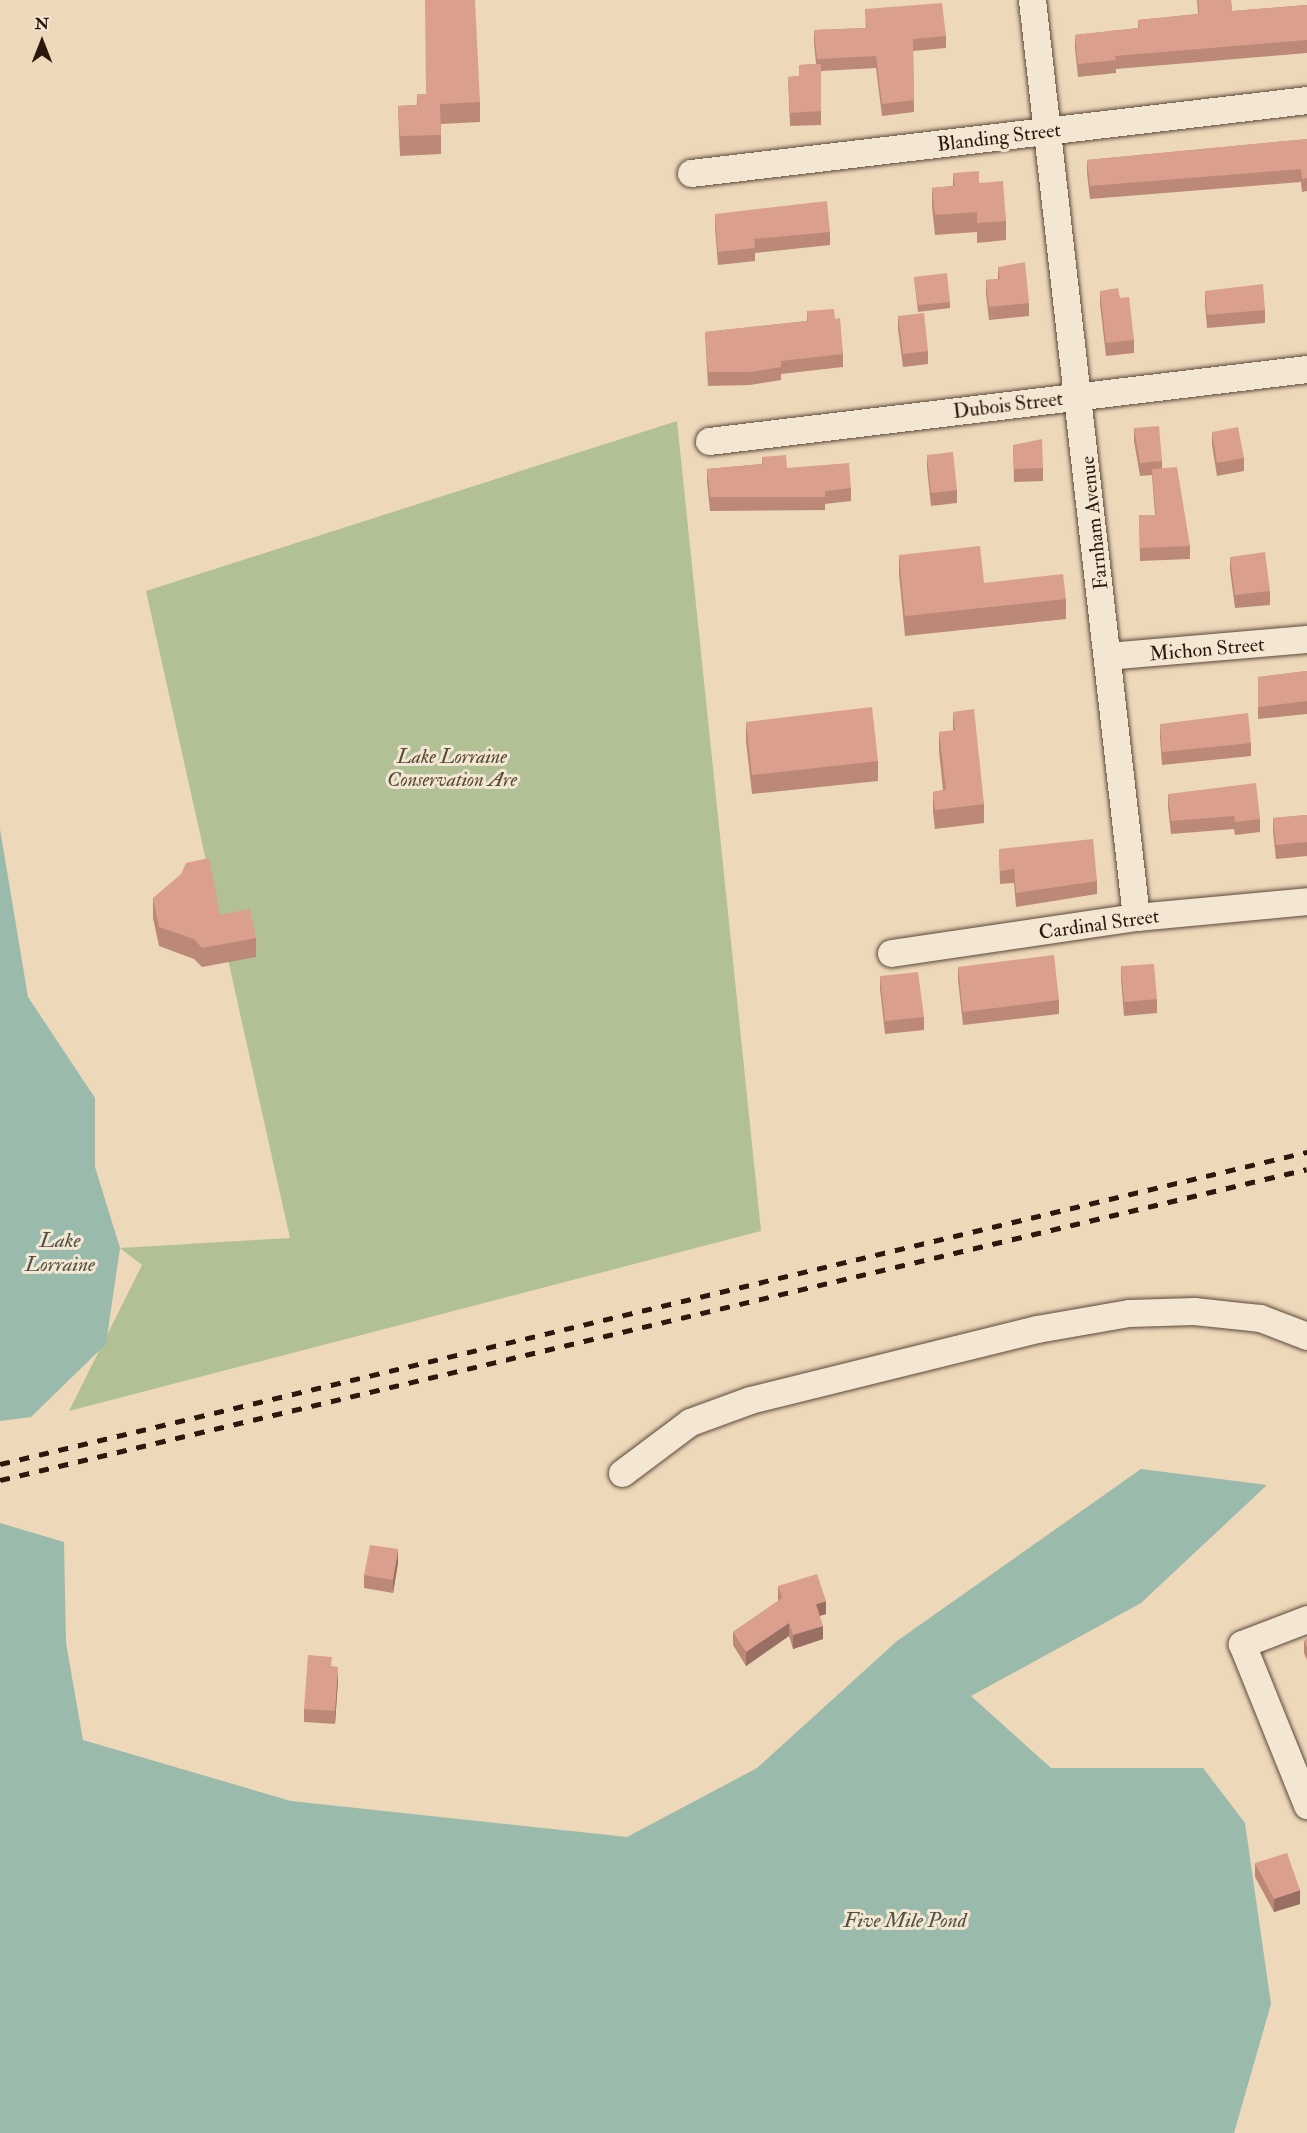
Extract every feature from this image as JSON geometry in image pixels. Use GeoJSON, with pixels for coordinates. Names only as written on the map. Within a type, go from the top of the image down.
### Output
{"type":"FeatureCollection","features":[{"type":"Feature","properties":{"kind":"street","name":"Farnham Avenue"},"geometry":{"type":"LineString","coordinates":[[1032,0],[1081,397],[1136,917]]}},
{"type":"Feature","properties":{"kind":"street","name":"Blanding Street"},"geometry":{"type":"LineString","coordinates":[[691,173],[1307,100]]}},
{"type":"Feature","properties":{"kind":"street","name":"Dubois Street"},"geometry":{"type":"LineString","coordinates":[[709,441],[1307,369]]}},
{"type":"Feature","properties":{"kind":"street","name":"Michon Street"},"geometry":{"type":"LineString","coordinates":[[1107,656],[1307,639]]}},
{"type":"Feature","properties":{"kind":"street","name":"Cardinal Street"},"geometry":{"type":"LineString","coordinates":[[891,953],[1136,917],[1307,901]]}},
{"type":"Feature","properties":{"kind":"street"},"geometry":{"type":"LineString","coordinates":[[622,1473],[690,1422],[750,1400],[1037,1329],[1129,1313],[1194,1311],[1260,1318],[1307,1336]]}},
{"type":"Feature","properties":{"kind":"street"},"geometry":{"type":"LineString","coordinates":[[1307,1619],[1242,1644],[1307,1805]]}},
{"type":"Feature","properties":{"kind":"green space","name":"Lake Lorraine Conservation Are"},"geometry":{"type":"Polygon","coordinates":[[[677,421],[761,1231],[69,1411],[142,1265],[120,1248],[290,1238],[146,591],[677,421]]]}},
{"type":"Feature","properties":{"kind":"water","name":"Lake Lorraine"},"geometry":{"type":"Polygon","coordinates":[[[0,829],[28,997],[95,1098],[95,1167],[120,1248],[106,1344],[31,1417],[0,1421],[0,829]]]}},
{"type":"Feature","properties":{"kind":"water","name":"Five Mile Pond"},"geometry":{"type":"Polygon","coordinates":[[[1141,1469],[1267,1485],[1141,1603],[971,1696],[1051,1768],[1203,1768],[1245,1823],[1271,2004],[1234,2133],[0,2133],[0,1523],[64,1542],[66,1643],[83,1740],[291,1801],[627,1837],[757,1768],[897,1641],[1141,1469]]]}},
{"type":"Feature","properties":{"kind":"building"},"geometry":{"type":"Polygon","coordinates":[[[425,0],[475,0],[480,102],[440,104],[441,135],[400,136],[398,106],[418,105],[417,94],[426,94],[425,0]]]}},
{"type":"Feature","properties":{"kind":"building"},"geometry":{"type":"Polygon","coordinates":[[[1198,0],[1231,0],[1232,11],[1307,5],[1307,40],[1115,56],[1116,60],[1078,64],[1075,35],[1139,28],[1138,20],[1199,14],[1198,0]]]}},
{"type":"Feature","properties":{"kind":"building"},"geometry":{"type":"Polygon","coordinates":[[[942,3],[946,36],[913,39],[914,100],[882,104],[876,56],[817,59],[814,30],[867,28],[865,9],[942,3]]]}},
{"type":"Feature","properties":{"kind":"building"},"geometry":{"type":"Polygon","coordinates":[[[821,64],[821,111],[790,113],[788,77],[799,76],[799,65],[821,64]]]}},
{"type":"Feature","properties":{"kind":"building"},"geometry":{"type":"Polygon","coordinates":[[[1307,139],[1307,178],[1302,179],[1301,169],[1090,186],[1087,160],[1307,139]]]}},
{"type":"Feature","properties":{"kind":"building"},"geometry":{"type":"Polygon","coordinates":[[[979,171],[979,183],[1003,181],[1006,221],[977,223],[977,212],[935,215],[932,188],[955,186],[953,173],[979,171]]]}},
{"type":"Feature","properties":{"kind":"building"},"geometry":{"type":"Polygon","coordinates":[[[827,201],[830,232],[754,239],[755,248],[718,252],[715,214],[827,201]]]}},
{"type":"Feature","properties":{"kind":"building"},"geometry":{"type":"Polygon","coordinates":[[[1025,262],[1029,303],[989,307],[986,280],[1000,279],[998,267],[1025,262]]]}},
{"type":"Feature","properties":{"kind":"building"},"geometry":{"type":"Polygon","coordinates":[[[947,273],[950,302],[918,305],[914,277],[947,273]]]}},
{"type":"Feature","properties":{"kind":"building"},"geometry":{"type":"Polygon","coordinates":[[[1263,284],[1265,310],[1207,315],[1205,291],[1263,284]]]}},
{"type":"Feature","properties":{"kind":"building"},"geometry":{"type":"Polygon","coordinates":[[[1118,288],[1120,298],[1129,297],[1134,340],[1106,343],[1100,291],[1118,288]]]}},
{"type":"Feature","properties":{"kind":"building"},"geometry":{"type":"Polygon","coordinates":[[[834,309],[835,319],[840,318],[843,354],[781,361],[781,367],[750,372],[708,372],[705,332],[808,321],[807,311],[834,309]]]}},
{"type":"Feature","properties":{"kind":"building"},"geometry":{"type":"Polygon","coordinates":[[[924,313],[928,351],[903,354],[898,316],[924,313]]]}},
{"type":"Feature","properties":{"kind":"building"},"geometry":{"type":"Polygon","coordinates":[[[1159,426],[1162,461],[1140,463],[1134,428],[1159,426]]]}},
{"type":"Feature","properties":{"kind":"building"},"geometry":{"type":"Polygon","coordinates":[[[1238,427],[1244,458],[1217,463],[1212,432],[1238,427]]]}},
{"type":"Feature","properties":{"kind":"building"},"geometry":{"type":"Polygon","coordinates":[[[1042,439],[1043,468],[1014,469],[1013,445],[1042,439]]]}},
{"type":"Feature","properties":{"kind":"building"},"geometry":{"type":"Polygon","coordinates":[[[953,452],[957,490],[931,493],[927,455],[953,452]]]}},
{"type":"Feature","properties":{"kind":"building"},"geometry":{"type":"Polygon","coordinates":[[[786,455],[787,468],[849,463],[851,488],[825,491],[825,497],[710,497],[707,469],[763,464],[762,457],[786,455]]]}},
{"type":"Feature","properties":{"kind":"building"},"geometry":{"type":"Polygon","coordinates":[[[1177,467],[1190,546],[1140,548],[1139,515],[1156,515],[1152,469],[1177,467]]]}},
{"type":"Feature","properties":{"kind":"building"},"geometry":{"type":"Polygon","coordinates":[[[980,546],[984,583],[1063,574],[1066,599],[905,616],[899,555],[980,546]]]}},
{"type":"Feature","properties":{"kind":"building"},"geometry":{"type":"Polygon","coordinates":[[[1265,552],[1270,591],[1235,595],[1230,557],[1265,552]]]}},
{"type":"Feature","properties":{"kind":"building"},"geometry":{"type":"Polygon","coordinates":[[[1307,671],[1307,701],[1258,707],[1258,677],[1307,671]]]}},
{"type":"Feature","properties":{"kind":"building"},"geometry":{"type":"Polygon","coordinates":[[[872,707],[878,761],[752,775],[746,722],[872,707]]]}},
{"type":"Feature","properties":{"kind":"building"},"geometry":{"type":"Polygon","coordinates":[[[974,709],[984,804],[935,810],[933,792],[946,790],[939,732],[955,730],[953,712],[974,709]]]}},
{"type":"Feature","properties":{"kind":"building"},"geometry":{"type":"Polygon","coordinates":[[[1248,713],[1251,743],[1162,752],[1160,724],[1248,713]]]}},
{"type":"Feature","properties":{"kind":"building"},"geometry":{"type":"Polygon","coordinates":[[[1256,783],[1260,819],[1235,822],[1234,816],[1171,821],[1168,794],[1256,783]]]}},
{"type":"Feature","properties":{"kind":"building"},"geometry":{"type":"Polygon","coordinates":[[[1307,815],[1307,842],[1276,845],[1273,818],[1307,815]]]}},
{"type":"Feature","properties":{"kind":"building"},"geometry":{"type":"Polygon","coordinates":[[[1093,839],[1097,881],[1016,893],[1014,869],[1000,871],[999,849],[1093,839]]]}},
{"type":"Feature","properties":{"kind":"building"},"geometry":{"type":"Polygon","coordinates":[[[209,858],[220,915],[250,909],[256,938],[202,948],[194,939],[159,927],[153,898],[181,874],[186,863],[209,858]]]}},
{"type":"Feature","properties":{"kind":"building"},"geometry":{"type":"Polygon","coordinates":[[[1054,955],[1059,1000],[963,1012],[958,967],[1054,955]]]}},
{"type":"Feature","properties":{"kind":"building"},"geometry":{"type":"Polygon","coordinates":[[[1154,964],[1157,999],[1124,1002],[1121,966],[1154,964]]]}},
{"type":"Feature","properties":{"kind":"building"},"geometry":{"type":"Polygon","coordinates":[[[918,972],[924,1017],[885,1021],[880,976],[918,972]]]}},
{"type":"Feature","properties":{"kind":"building"},"geometry":{"type":"Polygon","coordinates":[[[370,1545],[398,1549],[393,1580],[364,1575],[370,1545]]]}},
{"type":"Feature","properties":{"kind":"building"},"geometry":{"type":"Polygon","coordinates":[[[817,1574],[826,1601],[816,1604],[823,1626],[793,1635],[789,1623],[746,1652],[733,1632],[782,1598],[778,1586],[817,1574]]]}},
{"type":"Feature","properties":{"kind":"building"},"geometry":{"type":"Polygon","coordinates":[[[308,1655],[332,1657],[331,1666],[338,1667],[335,1711],[304,1709],[308,1655]]]}},
{"type":"Feature","properties":{"kind":"building"},"geometry":{"type":"Polygon","coordinates":[[[1287,1853],[1300,1890],[1274,1899],[1255,1863],[1287,1853]]]}},
{"type":"Feature","properties":{"kind":"railway"},"geometry":{"type":"LineString","coordinates":[[0,1464],[1307,1152]]}},
{"type":"Feature","properties":{"kind":"railway"},"geometry":{"type":"LineString","coordinates":[[0,1480],[1307,1169]]}}]}
